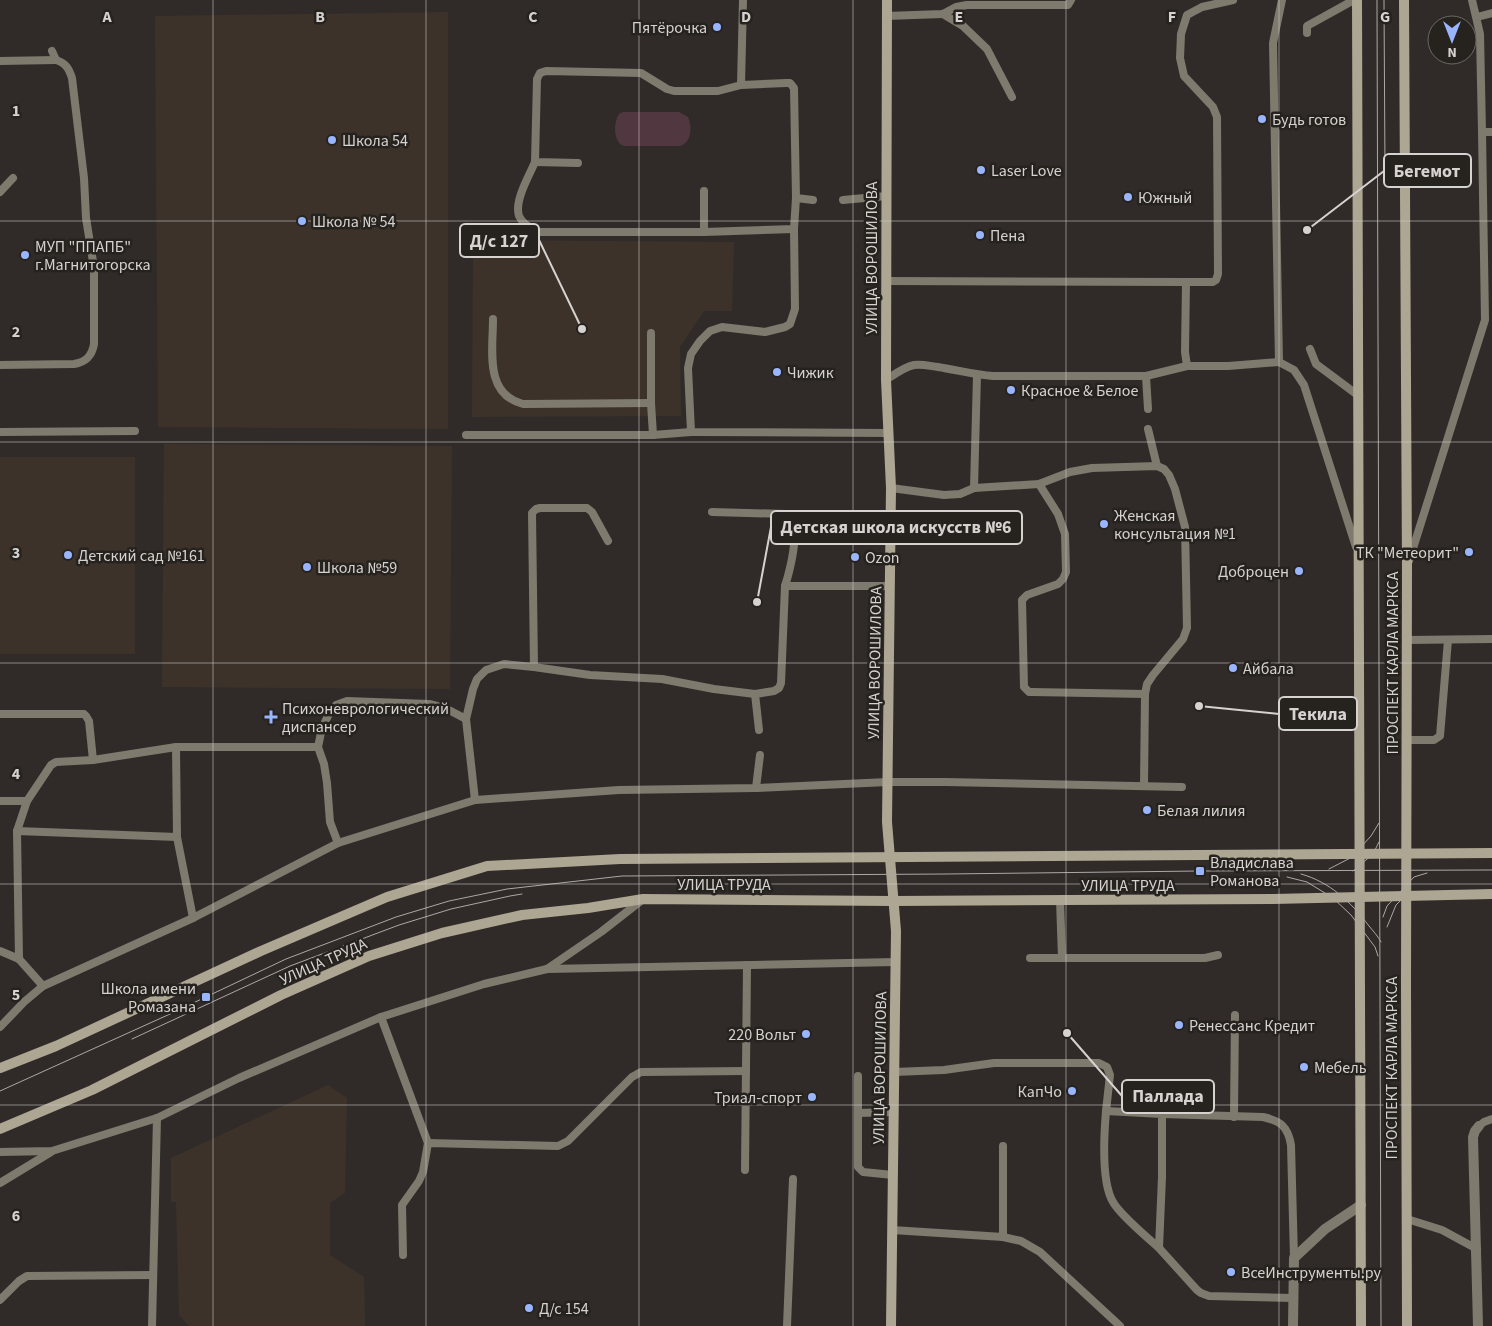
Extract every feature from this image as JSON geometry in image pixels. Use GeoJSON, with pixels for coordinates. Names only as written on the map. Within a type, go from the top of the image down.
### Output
{"type":"FeatureCollection","features":[{"type":"Feature","properties":{"kind":"main road","name":"УЛИЦА ВОРОШИЛОВА"},"geometry":{"type":"LineString","coordinates":[[887,0],[886,380],[891,488],[887,822],[896,932],[891,1326]]}},
{"type":"Feature","properties":{"kind":"main road","name":"ПРОСПЕКТ КАРЛА МАРКСА"},"geometry":{"type":"LineString","coordinates":[[1356,0],[1361,898],[1361,1326]]}},
{"type":"Feature","properties":{"kind":"main road","name":"ПРОСПЕКТ КАРЛА МАРКСА"},"geometry":{"type":"LineString","coordinates":[[1404,0],[1407,568],[1407,1326]]}},
{"type":"Feature","properties":{"kind":"main road","name":"УЛИЦА ТРУДА"},"geometry":{"type":"LineString","coordinates":[[0,1068],[56,1046],[261,951],[387,897],[486,866],[620,859],[1492,853]]}},
{"type":"Feature","properties":{"kind":"main road","name":"УЛИЦА ТРУДА"},"geometry":{"type":"LineString","coordinates":[[0,1128],[92,1090],[281,996],[369,956],[442,933],[522,915],[588,908],[643,899],[894,901],[1490,896]]}},
{"type":"Feature","properties":{"kind":"street"},"geometry":{"type":"LineString","coordinates":[[1478,1326],[1473,1137],[1479,1126]]}},
{"type":"Feature","properties":{"kind":"street"},"geometry":{"type":"LineString","coordinates":[[1293,1326],[1294,1258],[1325,1229],[1361,1205]]}},
{"type":"Feature","properties":{"kind":"lane"},"geometry":{"type":"LineString","coordinates":[[741,85],[743,0]]}},
{"type":"Feature","properties":{"kind":"lane"},"geometry":{"type":"LineString","coordinates":[[886,16],[942,14],[967,2],[1068,5],[1071,0]]}},
{"type":"Feature","properties":{"kind":"lane"},"geometry":{"type":"LineString","coordinates":[[886,280],[1213,282],[1218,278],[1217,117],[1213,107],[1184,76],[1180,58],[1181,34],[1187,15],[1202,7],[1233,0]]}},
{"type":"Feature","properties":{"kind":"lane"},"geometry":{"type":"LineString","coordinates":[[1279,362],[1273,43],[1282,0]]}},
{"type":"Feature","properties":{"kind":"lane"},"geometry":{"type":"LineString","coordinates":[[1307,32],[1307,26],[1356,0]]}},
{"type":"Feature","properties":{"kind":"lane"},"geometry":{"type":"LineString","coordinates":[[1472,0],[1476,15]]}},
{"type":"Feature","properties":{"kind":"lane"},"geometry":{"type":"LineString","coordinates":[[1407,568],[1485,320],[1482,56],[1477,17],[1492,13]]}},
{"type":"Feature","properties":{"kind":"lane"},"geometry":{"type":"LineString","coordinates":[[942,14],[963,26],[987,49],[1012,97]]}},
{"type":"Feature","properties":{"kind":"lane"},"geometry":{"type":"LineString","coordinates":[[52,51],[56,60]]}},
{"type":"Feature","properties":{"kind":"lane"},"geometry":{"type":"LineString","coordinates":[[0,61],[56,60],[61,62],[70,71],[84,178],[86,218],[94,268],[94,344],[93,352],[88,358],[82,363],[74,364],[0,365]]}},
{"type":"Feature","properties":{"kind":"lane"},"geometry":{"type":"LineString","coordinates":[[690,432],[688,368],[691,354],[700,342],[710,331],[722,327],[765,332],[785,327],[790,324],[793,318],[795,309],[794,229],[796,198],[794,88],[790,83],[786,83],[741,85],[718,91],[674,91],[667,89],[641,73],[543,71],[538,76],[535,162],[523,190],[518,210],[523,222],[537,232],[704,232],[794,229]]}},
{"type":"Feature","properties":{"kind":"lane"},"geometry":{"type":"LineString","coordinates":[[1482,132],[1492,132]]}},
{"type":"Feature","properties":{"kind":"lane"},"geometry":{"type":"LineString","coordinates":[[535,162],[578,163]]}},
{"type":"Feature","properties":{"kind":"lane"},"geometry":{"type":"LineString","coordinates":[[0,192],[13,178]]}},
{"type":"Feature","properties":{"kind":"lane"},"geometry":{"type":"LineString","coordinates":[[704,191],[704,232]]}},
{"type":"Feature","properties":{"kind":"lane"},"geometry":{"type":"LineString","coordinates":[[843,200],[886,196]]}},
{"type":"Feature","properties":{"kind":"lane"},"geometry":{"type":"LineString","coordinates":[[796,198],[813,200]]}},
{"type":"Feature","properties":{"kind":"lane"},"geometry":{"type":"LineString","coordinates":[[1186,282],[1184,352],[1187,366]]}},
{"type":"Feature","properties":{"kind":"lane"},"geometry":{"type":"LineString","coordinates":[[1485,320],[1492,315]]}},
{"type":"Feature","properties":{"kind":"lane"},"geometry":{"type":"LineString","coordinates":[[493,319],[493,369],[495,379],[499,388],[507,397],[515,402],[523,404],[651,403]]}},
{"type":"Feature","properties":{"kind":"lane"},"geometry":{"type":"LineString","coordinates":[[651,333],[653,435]]}},
{"type":"Feature","properties":{"kind":"lane"},"geometry":{"type":"LineString","coordinates":[[1310,349],[1316,364],[1359,396]]}},
{"type":"Feature","properties":{"kind":"lane"},"geometry":{"type":"LineString","coordinates":[[886,380],[913,365],[925,365],[977,375],[993,376],[1146,376],[1187,366],[1228,366],[1279,362],[1294,370],[1304,385],[1359,554]]}},
{"type":"Feature","properties":{"kind":"lane"},"geometry":{"type":"LineString","coordinates":[[974,488],[977,375]]}},
{"type":"Feature","properties":{"kind":"lane"},"geometry":{"type":"LineString","coordinates":[[1146,376],[1148,409]]}},
{"type":"Feature","properties":{"kind":"lane"},"geometry":{"type":"LineString","coordinates":[[1148,429],[1157,466]]}},
{"type":"Feature","properties":{"kind":"lane"},"geometry":{"type":"LineString","coordinates":[[0,432],[135,431]]}},
{"type":"Feature","properties":{"kind":"lane"},"geometry":{"type":"LineString","coordinates":[[466,435],[653,435],[690,432],[887,433]]}},
{"type":"Feature","properties":{"kind":"lane"},"geometry":{"type":"LineString","coordinates":[[891,488],[944,495],[960,494],[974,488],[1039,484],[1070,472],[1092,468],[1157,466],[1169,475],[1175,489],[1185,527],[1186,628],[1183,639],[1147,684],[1145,694],[1144,786]]}},
{"type":"Feature","properties":{"kind":"lane"},"geometry":{"type":"LineString","coordinates":[[1039,484],[1058,514],[1065,534],[1066,572],[1058,584],[1027,595],[1022,600],[1024,688],[1029,692],[1145,694]]}},
{"type":"Feature","properties":{"kind":"lane"},"geometry":{"type":"LineString","coordinates":[[534,667],[532,513],[540,508],[587,508],[592,512],[608,541]]}},
{"type":"Feature","properties":{"kind":"lane"},"geometry":{"type":"LineString","coordinates":[[475,800],[466,719],[477,679],[486,670],[504,664],[590,674],[662,679],[714,689],[755,694],[774,691],[781,686],[785,586],[794,554],[794,522],[791,516],[786,514],[712,512]]}},
{"type":"Feature","properties":{"kind":"lane"},"geometry":{"type":"LineString","coordinates":[[785,586],[890,586]]}},
{"type":"Feature","properties":{"kind":"lane"},"geometry":{"type":"LineString","coordinates":[[1407,640],[1492,638]]}},
{"type":"Feature","properties":{"kind":"lane"},"geometry":{"type":"LineString","coordinates":[[1406,740],[1434,740],[1440,736],[1448,640]]}},
{"type":"Feature","properties":{"kind":"lane"},"geometry":{"type":"LineString","coordinates":[[755,694],[759,730]]}},
{"type":"Feature","properties":{"kind":"lane"},"geometry":{"type":"LineString","coordinates":[[338,843],[330,822],[324,764],[318,747],[322,728],[336,704],[347,701],[429,704],[445,708],[466,719]]}},
{"type":"Feature","properties":{"kind":"lane"},"geometry":{"type":"LineString","coordinates":[[0,714],[84,714],[89,721],[93,760]]}},
{"type":"Feature","properties":{"kind":"lane"},"geometry":{"type":"LineString","coordinates":[[19,959],[17,831],[27,801],[54,763],[93,760],[176,748],[318,747]]}},
{"type":"Feature","properties":{"kind":"lane"},"geometry":{"type":"LineString","coordinates":[[176,748],[177,837],[193,918]]}},
{"type":"Feature","properties":{"kind":"lane"},"geometry":{"type":"LineString","coordinates":[[756,788],[760,755]]}},
{"type":"Feature","properties":{"kind":"lane"},"geometry":{"type":"LineString","coordinates":[[0,1027],[24,1002],[43,986],[193,918],[338,843],[475,800],[619,790],[756,788],[888,782],[1182,787]]}},
{"type":"Feature","properties":{"kind":"lane"},"geometry":{"type":"LineString","coordinates":[[0,801],[27,801]]}},
{"type":"Feature","properties":{"kind":"lane"},"geometry":{"type":"LineString","coordinates":[[17,831],[177,837]]}},
{"type":"Feature","properties":{"kind":"lane"},"geometry":{"type":"LineString","coordinates":[[546,970],[601,932],[643,899]]}},
{"type":"Feature","properties":{"kind":"lane"},"geometry":{"type":"LineString","coordinates":[[1060,900],[1062,958]]}},
{"type":"Feature","properties":{"kind":"lane"},"geometry":{"type":"LineString","coordinates":[[0,951],[19,959],[43,986]]}},
{"type":"Feature","properties":{"kind":"lane"},"geometry":{"type":"LineString","coordinates":[[1030,958],[1205,958],[1218,955]]}},
{"type":"Feature","properties":{"kind":"lane"},"geometry":{"type":"LineString","coordinates":[[0,1183],[52,1151],[157,1118],[240,1078],[381,1017],[484,984],[546,970],[895,962]]}},
{"type":"Feature","properties":{"kind":"lane"},"geometry":{"type":"LineString","coordinates":[[745,1170],[747,965]]}},
{"type":"Feature","properties":{"kind":"lane"},"geometry":{"type":"LineString","coordinates":[[1234,1117],[1235,1015]]}},
{"type":"Feature","properties":{"kind":"lane"},"geometry":{"type":"LineString","coordinates":[[381,1017],[428,1143],[423,1172],[402,1205],[403,1255]]}},
{"type":"Feature","properties":{"kind":"lane"},"geometry":{"type":"LineString","coordinates":[[894,1072],[944,1070],[994,1062],[1099,1064],[1107,1067],[1110,1075],[1104,1143],[1109,1194],[1120,1211],[1159,1248],[1197,1290],[1205,1295],[1293,1298]]}},
{"type":"Feature","properties":{"kind":"lane"},"geometry":{"type":"LineString","coordinates":[[428,1143],[558,1146],[568,1142],[632,1077],[641,1072],[746,1071]]}},
{"type":"Feature","properties":{"kind":"lane"},"geometry":{"type":"LineString","coordinates":[[858,1076],[858,1167],[863,1172],[893,1174]]}},
{"type":"Feature","properties":{"kind":"lane"},"geometry":{"type":"LineString","coordinates":[[1106,1111],[1264,1117],[1274,1119],[1283,1125],[1289,1134],[1291,1145],[1294,1258]]}},
{"type":"Feature","properties":{"kind":"lane"},"geometry":{"type":"LineString","coordinates":[[858,1113],[894,1112]]}},
{"type":"Feature","properties":{"kind":"lane"},"geometry":{"type":"LineString","coordinates":[[1159,1248],[1162,1114]]}},
{"type":"Feature","properties":{"kind":"lane"},"geometry":{"type":"LineString","coordinates":[[152,1326],[157,1118]]}},
{"type":"Feature","properties":{"kind":"lane"},"geometry":{"type":"LineString","coordinates":[[1479,1126],[1492,1119]]}},
{"type":"Feature","properties":{"kind":"lane"},"geometry":{"type":"LineString","coordinates":[[1002,1237],[1003,1146]]}},
{"type":"Feature","properties":{"kind":"lane"},"geometry":{"type":"LineString","coordinates":[[0,1152],[52,1151]]}},
{"type":"Feature","properties":{"kind":"lane"},"geometry":{"type":"LineString","coordinates":[[787,1326],[793,1179]]}},
{"type":"Feature","properties":{"kind":"lane"},"geometry":{"type":"LineString","coordinates":[[1407,1219],[1442,1230],[1477,1249]]}},
{"type":"Feature","properties":{"kind":"lane"},"geometry":{"type":"LineString","coordinates":[[892,1230],[1002,1237],[1021,1241],[1040,1252],[1120,1326]]}},
{"type":"Feature","properties":{"kind":"lane"},"geometry":{"type":"LineString","coordinates":[[0,1300],[19,1280],[27,1276],[153,1275]]}},
{"type":"Feature","properties":{"kind":"shaded area","name":"Школа № 54"},"geometry":{"type":"Polygon","coordinates":[[[448,12],[448,429],[158,427],[155,16],[448,12]]]}},
{"type":"Feature","properties":{"kind":"shaded area"},"geometry":{"type":"Polygon","coordinates":[[[623,112],[679,112],[688,117],[690,125],[689,138],[680,146],[624,146],[618,141],[615,129],[617,117],[623,112]]]}},
{"type":"Feature","properties":{"kind":"shaded area"},"geometry":{"type":"Polygon","coordinates":[[[481,240],[734,242],[732,311],[704,311],[680,347],[681,416],[472,417],[473,252],[481,240]]]}},
{"type":"Feature","properties":{"kind":"shaded area","name":"Школа №59"},"geometry":{"type":"Polygon","coordinates":[[[164,444],[452,446],[450,689],[162,687],[164,444]]]}},
{"type":"Feature","properties":{"kind":"shaded area","name":"Детский сад №161"},"geometry":{"type":"Polygon","coordinates":[[[0,457],[135,457],[135,654],[0,654],[0,457]]]}},
{"type":"Feature","properties":{"kind":"shaded area"},"geometry":{"type":"Polygon","coordinates":[[[328,1085],[347,1098],[345,1193],[330,1203],[330,1255],[364,1277],[365,1326],[189,1326],[179,1315],[176,1202],[171,1202],[171,1158],[328,1085]]]}},
{"type":"Feature","properties":{"kind":"tram line"},"geometry":{"type":"LineString","coordinates":[[1377,0],[1381,1326]]}},
{"type":"Feature","properties":{"kind":"tram line"},"geometry":{"type":"LineString","coordinates":[[1384,0],[1385,171]]}},
{"type":"Feature","properties":{"kind":"tram line"},"geometry":{"type":"LineString","coordinates":[[1329,869],[1358,854],[1360,848],[1379,823]]}},
{"type":"Feature","properties":{"kind":"tram line"},"geometry":{"type":"LineString","coordinates":[[1353,871],[1373,854],[1379,842]]}},
{"type":"Feature","properties":{"kind":"tram line"},"geometry":{"type":"LineString","coordinates":[[0,1091],[286,959],[396,917],[449,901],[507,889],[622,876],[1492,870]]}},
{"type":"Feature","properties":{"kind":"tram line"},"geometry":{"type":"LineString","coordinates":[[1383,917],[1387,906],[1414,877],[1427,873]]}},
{"type":"Feature","properties":{"kind":"tram line"},"geometry":{"type":"LineString","coordinates":[[1301,874],[1321,882],[1339,894],[1355,909],[1381,942]]}},
{"type":"Feature","properties":{"kind":"tram line"},"geometry":{"type":"LineString","coordinates":[[1287,877],[1307,882],[1333,898],[1351,915],[1375,947],[1378,956]]}},
{"type":"Feature","properties":{"kind":"tram line"},"geometry":{"type":"LineString","coordinates":[[132,1039],[290,966],[399,925],[451,909],[522,894]]}},
{"type":"Feature","properties":{"kind":"tram line"},"geometry":{"type":"LineString","coordinates":[[1387,927],[1396,905],[1402,899]]}},
{"type":"Feature","properties":{"kind":"place","name":"Пятёрочка"},"geometry":{"type":"Point","coordinates":[717,27]}},
{"type":"Feature","properties":{"kind":"place","name":"Будь готов"},"geometry":{"type":"Point","coordinates":[1262,119]}},
{"type":"Feature","properties":{"kind":"place","name":"Школа 54"},"geometry":{"type":"Point","coordinates":[332,140]}},
{"type":"Feature","properties":{"kind":"place","name":"Laser Love"},"geometry":{"type":"Point","coordinates":[981,170]}},
{"type":"Feature","properties":{"kind":"place","name":"Южный"},"geometry":{"type":"Point","coordinates":[1128,197]}},
{"type":"Feature","properties":{"kind":"place","name":"Школа № 54"},"geometry":{"type":"Point","coordinates":[302,221]}},
{"type":"Feature","properties":{"kind":"place","name":"Бегемот"},"geometry":{"type":"Point","coordinates":[1307,230]}},
{"type":"Feature","properties":{"kind":"place","name":"Пена"},"geometry":{"type":"Point","coordinates":[980,235]}},
{"type":"Feature","properties":{"kind":"place","name":"МУП \"ППАПБ\" г.Магнитогорска"},"geometry":{"type":"Point","coordinates":[25,255]}},
{"type":"Feature","properties":{"kind":"place","name":"Д/с 127"},"geometry":{"type":"Point","coordinates":[582,329]}},
{"type":"Feature","properties":{"kind":"place","name":"Чижик"},"geometry":{"type":"Point","coordinates":[777,372]}},
{"type":"Feature","properties":{"kind":"place","name":"Красное & Белое"},"geometry":{"type":"Point","coordinates":[1011,390]}},
{"type":"Feature","properties":{"kind":"place","name":"Женская консультация №1"},"geometry":{"type":"Point","coordinates":[1104,524]}},
{"type":"Feature","properties":{"kind":"place","name":"ТК \"Метеорит\""},"geometry":{"type":"Point","coordinates":[1469,552]}},
{"type":"Feature","properties":{"kind":"place","name":"Детский сад №161"},"geometry":{"type":"Point","coordinates":[68,555]}},
{"type":"Feature","properties":{"kind":"place","name":"Ozon"},"geometry":{"type":"Point","coordinates":[855,557]}},
{"type":"Feature","properties":{"kind":"place","name":"Школа №59"},"geometry":{"type":"Point","coordinates":[307,567]}},
{"type":"Feature","properties":{"kind":"place","name":"Доброцен"},"geometry":{"type":"Point","coordinates":[1299,571]}},
{"type":"Feature","properties":{"kind":"place","name":"Детская школа искусств №6"},"geometry":{"type":"Point","coordinates":[757,602]}},
{"type":"Feature","properties":{"kind":"place","name":"Айбала"},"geometry":{"type":"Point","coordinates":[1233,668]}},
{"type":"Feature","properties":{"kind":"place","name":"Текила"},"geometry":{"type":"Point","coordinates":[1199,706]}},
{"type":"Feature","properties":{"kind":"place","name":"Психоневрологический диспансер"},"geometry":{"type":"Point","coordinates":[271,717]}},
{"type":"Feature","properties":{"kind":"place","name":"Белая лилия"},"geometry":{"type":"Point","coordinates":[1147,810]}},
{"type":"Feature","properties":{"kind":"place","name":"Владислава Романова"},"geometry":{"type":"Point","coordinates":[1200,871]}},
{"type":"Feature","properties":{"kind":"place","name":"Школа имени Ромазана"},"geometry":{"type":"Point","coordinates":[206,997]}},
{"type":"Feature","properties":{"kind":"place","name":"Ренессанс Кредит"},"geometry":{"type":"Point","coordinates":[1179,1025]}},
{"type":"Feature","properties":{"kind":"place","name":"Паллада"},"geometry":{"type":"Point","coordinates":[1067,1033]}},
{"type":"Feature","properties":{"kind":"place","name":"220 Вольт"},"geometry":{"type":"Point","coordinates":[806,1034]}},
{"type":"Feature","properties":{"kind":"place","name":"Мебель"},"geometry":{"type":"Point","coordinates":[1304,1067]}},
{"type":"Feature","properties":{"kind":"place","name":"КапЧо"},"geometry":{"type":"Point","coordinates":[1072,1091]}},
{"type":"Feature","properties":{"kind":"place","name":"Триал-спорт"},"geometry":{"type":"Point","coordinates":[812,1097]}},
{"type":"Feature","properties":{"kind":"place","name":"ВсеИнструменты.ру"},"geometry":{"type":"Point","coordinates":[1231,1272]}},
{"type":"Feature","properties":{"kind":"place","name":"Д/с 154"},"geometry":{"type":"Point","coordinates":[529,1308]}}]}
